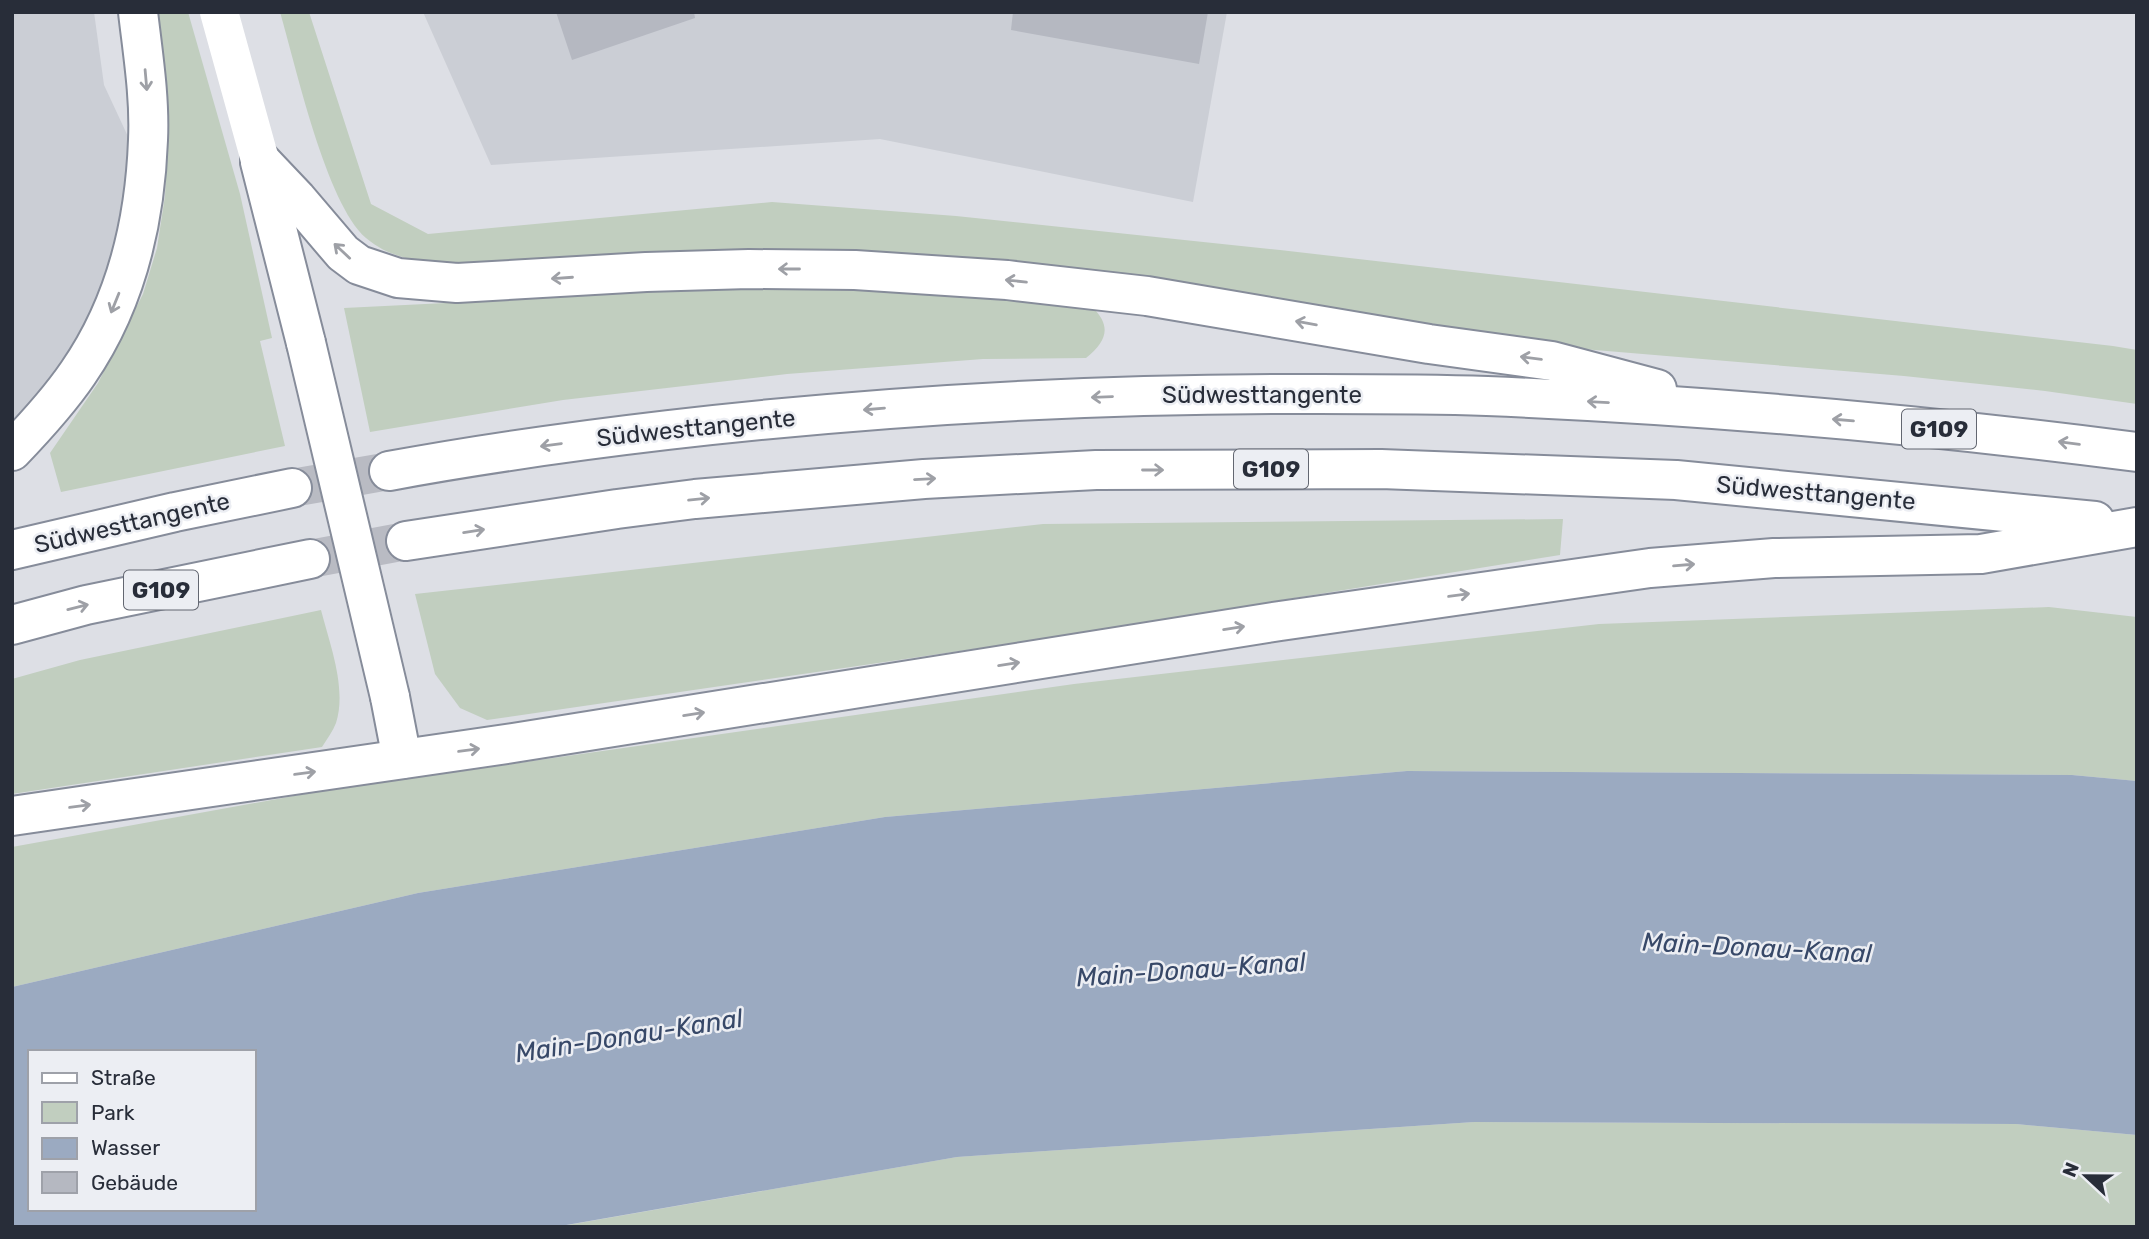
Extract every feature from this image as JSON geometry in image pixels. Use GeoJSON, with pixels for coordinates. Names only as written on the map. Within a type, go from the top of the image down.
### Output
{"type":"FeatureCollection","features":[{"type":"Feature","properties":{"kind":"main road"},"geometry":{"type":"LineString","coordinates":[[12,450],[46,416],[79,373],[115,307],[128,268],[145,183],[148,138],[147,93],[138,12]]}},
{"type":"Feature","properties":{"kind":"main road"},"geometry":{"type":"LineString","coordinates":[[219,12],[306,343],[390,697],[402,759]]}},
{"type":"Feature","properties":{"kind":"main road"},"geometry":{"type":"LineString","coordinates":[[260,160],[343,253],[359,265],[398,278],[457,283],[646,272],[762,269],[855,270],[1007,280],[1147,296],[1429,345],[1552,361],[1740,410]]}},
{"type":"Feature","properties":{"kind":"main road","name":"Südwesttangente"},"geometry":{"type":"LineString","coordinates":[[388,471],[550,445],[863,410],[997,401],[1248,394],[1496,397],[1740,410],[1916,426],[2137,452]]}},
{"type":"Feature","properties":{"kind":"main road","name":"Südwesttangente"},"geometry":{"type":"LineString","coordinates":[[406,541],[695,499],[924,479],[1096,470],[1381,468],[1676,480],[2137,526]]}},
{"type":"Feature","properties":{"kind":"main road","name":"Südwesttangente"},"geometry":{"type":"LineString","coordinates":[[12,550],[292,488]]}},
{"type":"Feature","properties":{"kind":"main road"},"geometry":{"type":"LineString","coordinates":[[12,816],[513,743],[1280,621],[1650,568],[1774,558],[1981,554],[2137,526]]}},
{"type":"Feature","properties":{"kind":"main road","name":"G109"},"geometry":{"type":"LineString","coordinates":[[12,625],[86,605],[310,559]]}},
{"type":"Feature","properties":{"kind":"shaded area"},"geometry":{"type":"Polygon","coordinates":[[[12,12],[94,12],[104,85],[131,143],[126,200],[110,267],[77,341],[46,389],[12,423],[12,12]]]}},
{"type":"Feature","properties":{"kind":"shaded area"},"geometry":{"type":"Polygon","coordinates":[[[423,12],[1227,12],[1193,202],[880,139],[491,165],[423,12]]]}},
{"type":"Feature","properties":{"kind":"green space"},"geometry":{"type":"Polygon","coordinates":[[[158,12],[188,12],[240,194],[272,338],[260,341],[285,446],[61,492],[50,453],[98,383],[143,294],[157,248],[165,196],[168,129],[166,74],[158,12]]]}},
{"type":"Feature","properties":{"kind":"green space"},"geometry":{"type":"Polygon","coordinates":[[[280,12],[309,12],[371,204],[428,234],[772,202],[956,216],[1280,250],[2113,346],[2137,350],[2137,404],[1904,376],[1583,349],[1108,274],[425,263],[380,248],[366,238],[351,220],[325,166],[280,12]]]}},
{"type":"Feature","properties":{"kind":"green space"},"geometry":{"type":"Polygon","coordinates":[[[720,287],[903,289],[1092,307],[1102,321],[1104,333],[1099,346],[1086,358],[983,359],[787,374],[563,400],[370,432],[344,308],[466,302],[569,292],[720,287]]]}},
{"type":"Feature","properties":{"kind":"green space"},"geometry":{"type":"Polygon","coordinates":[[[1563,519],[1560,555],[1036,640],[487,720],[460,708],[435,674],[415,594],[1043,524],[1563,519]]]}},
{"type":"Feature","properties":{"kind":"green space"},"geometry":{"type":"Polygon","coordinates":[[[2049,607],[2137,617],[2137,781],[2072,775],[1407,771],[885,817],[418,893],[12,987],[12,847],[321,791],[1074,684],[1599,624],[2049,607]]]}},
{"type":"Feature","properties":{"kind":"green space"},"geometry":{"type":"Polygon","coordinates":[[[321,610],[336,666],[340,696],[336,723],[322,747],[12,794],[12,679],[80,660],[321,610]]]}},
{"type":"Feature","properties":{"kind":"green space"},"geometry":{"type":"Polygon","coordinates":[[[1474,1122],[2016,1124],[2137,1135],[2137,1227],[556,1227],[957,1157],[1474,1122]]]}},
{"type":"Feature","properties":{"kind":"water","name":"Main-Donau-Kanal"},"geometry":{"type":"Polygon","coordinates":[[[1407,771],[2072,775],[2137,781],[2137,1135],[2016,1124],[1474,1122],[957,1157],[555,1227],[12,1227],[12,987],[418,893],[885,817],[1407,771]]]}},
{"type":"Feature","properties":{"kind":"building"},"geometry":{"type":"Polygon","coordinates":[[[556,12],[694,12],[695,18],[572,60],[556,12]]]}},
{"type":"Feature","properties":{"kind":"building"},"geometry":{"type":"Polygon","coordinates":[[[1013,12],[1208,12],[1199,64],[1011,30],[1013,12]]]}},
{"type":"Feature","properties":{"kind":"tunnel"},"geometry":{"type":"LineString","coordinates":[[292,488],[389,471]]}},
{"type":"Feature","properties":{"kind":"tunnel"},"geometry":{"type":"LineString","coordinates":[[310,559],[406,541]]}}]}
